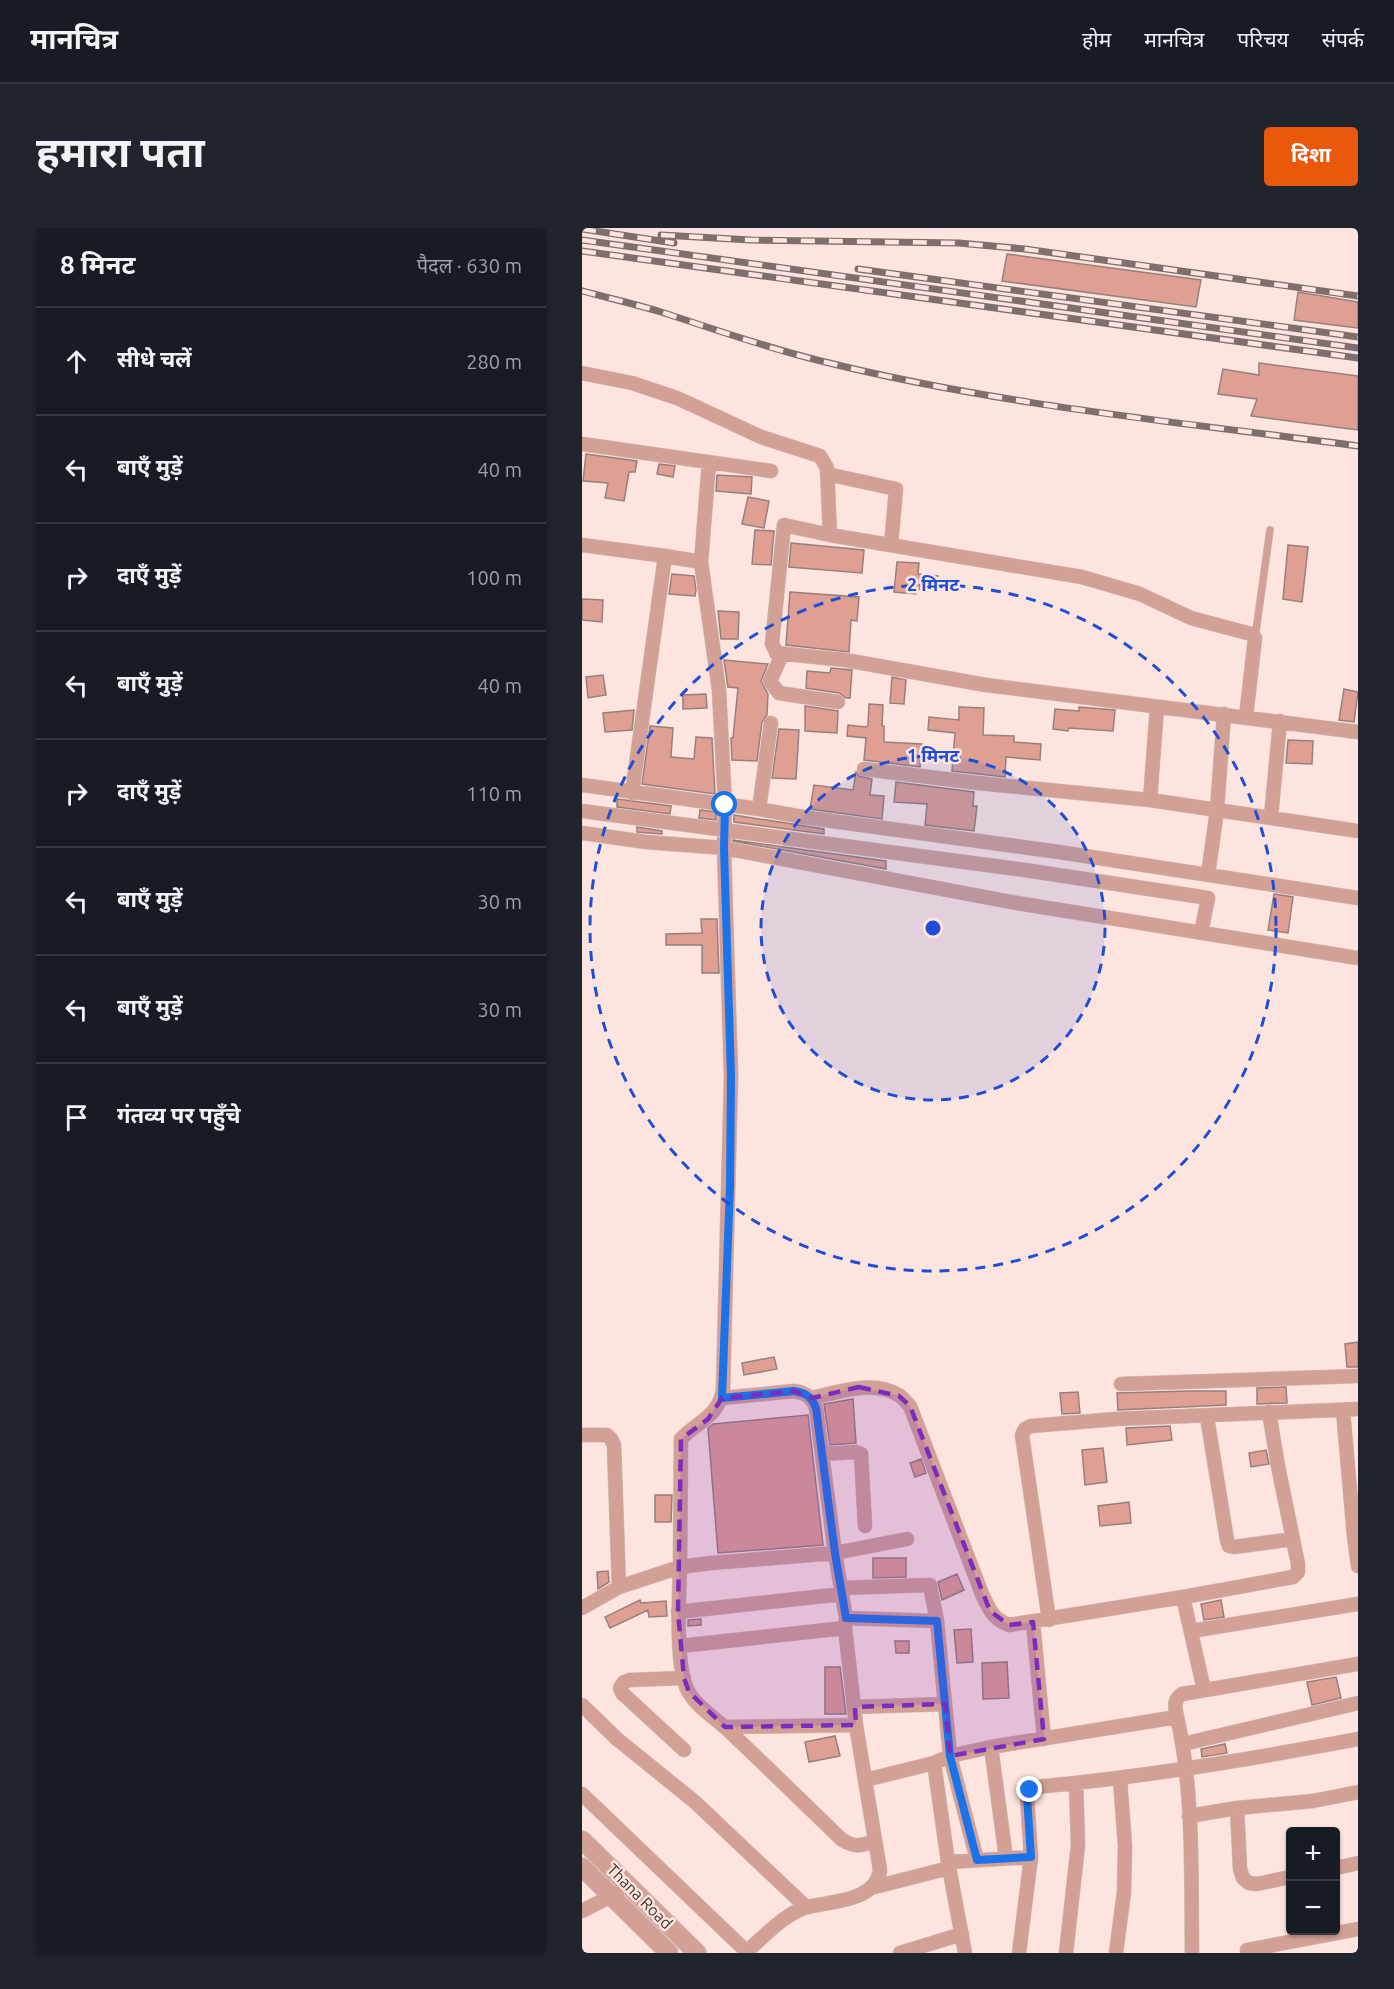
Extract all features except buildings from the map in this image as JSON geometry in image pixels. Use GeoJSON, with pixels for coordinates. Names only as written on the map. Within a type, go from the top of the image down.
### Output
{"type":"FeatureCollection","features":[{"type":"Feature","properties":{"kind":"street"},"geometry":{"type":"LineString","coordinates":[[582,373],[632,383],[677,398],[761,437],[820,456],[825,462],[827,474],[830,535]]}},
{"type":"Feature","properties":{"kind":"street"},"geometry":{"type":"LineString","coordinates":[[582,444],[771,471]]}},
{"type":"Feature","properties":{"kind":"street"},"geometry":{"type":"LineString","coordinates":[[709,462],[701,562],[719,690],[725,805],[724,848],[731,1076],[730,1186],[722,1398],[708,1419],[687,1432],[681,1439],[678,1612],[680,1646],[688,1692],[700,1705],[841,1839],[851,1845],[875,1841]]}},
{"type":"Feature","properties":{"kind":"street"},"geometry":{"type":"LineString","coordinates":[[827,474],[896,489],[891,545]]}},
{"type":"Feature","properties":{"kind":"street"},"geometry":{"type":"LineString","coordinates":[[838,702],[779,693],[770,681],[780,659],[772,644],[784,525],[830,535],[1082,577],[1140,594],[1174,612],[1251,634],[1255,638],[1246,717]]}},
{"type":"Feature","properties":{"kind":"street"},"geometry":{"type":"LineString","coordinates":[[582,545],[701,562]]}},
{"type":"Feature","properties":{"kind":"street"},"geometry":{"type":"LineString","coordinates":[[632,793],[665,556]]}},
{"type":"Feature","properties":{"kind":"street"},"geometry":{"type":"LineString","coordinates":[[776,653],[844,660],[986,686],[1358,732]]}},
{"type":"Feature","properties":{"kind":"street"},"geometry":{"type":"LineString","coordinates":[[1150,800],[1157,707]]}},
{"type":"Feature","properties":{"kind":"street"},"geometry":{"type":"LineString","coordinates":[[1201,933],[1208,898],[1224,714]]}},
{"type":"Feature","properties":{"kind":"street"},"geometry":{"type":"LineString","coordinates":[[1271,817],[1280,721]]}},
{"type":"Feature","properties":{"kind":"street"},"geometry":{"type":"LineString","coordinates":[[759,809],[771,723]]}},
{"type":"Feature","properties":{"kind":"street"},"geometry":{"type":"LineString","coordinates":[[864,769],[1150,800],[1358,831]]}},
{"type":"Feature","properties":{"kind":"street"},"geometry":{"type":"LineString","coordinates":[[582,786],[759,809],[1358,898]]}},
{"type":"Feature","properties":{"kind":"street"},"geometry":{"type":"LineString","coordinates":[[582,811],[1025,870],[1208,898]]}},
{"type":"Feature","properties":{"kind":"street"},"geometry":{"type":"LineString","coordinates":[[582,833],[646,842],[724,848],[1011,902],[1358,958]]}},
{"type":"Feature","properties":{"kind":"street"},"geometry":{"type":"LineString","coordinates":[[1121,1384],[1358,1377]]}},
{"type":"Feature","properties":{"kind":"street"},"geometry":{"type":"LineString","coordinates":[[812,1398],[859,1387],[880,1389],[899,1396],[910,1406],[990,1611],[999,1621],[1009,1625],[1183,1598],[1293,1577],[1298,1572],[1298,1564],[1269,1412]]}},
{"type":"Feature","properties":{"kind":"street"},"geometry":{"type":"LineString","coordinates":[[722,1398],[794,1391],[803,1392],[812,1398],[816,1408],[841,1591],[856,1725],[880,1870],[879,1881],[871,1888]]}},
{"type":"Feature","properties":{"kind":"street"},"geometry":{"type":"LineString","coordinates":[[1049,1620],[1023,1435],[1025,1429],[1031,1426],[1116,1419],[1208,1417],[1358,1409]]}},
{"type":"Feature","properties":{"kind":"street"},"geometry":{"type":"LineString","coordinates":[[1343,1410],[1353,1470],[1358,1566]]}},
{"type":"Feature","properties":{"kind":"street"},"geometry":{"type":"LineString","coordinates":[[1208,1417],[1216,1477],[1230,1546],[1293,1539]]}},
{"type":"Feature","properties":{"kind":"street"},"geometry":{"type":"LineString","coordinates":[[582,1435],[607,1435],[614,1445],[619,1587]]}},
{"type":"Feature","properties":{"kind":"street"},"geometry":{"type":"LineString","coordinates":[[822,1454],[856,1452],[861,1454],[865,1526]]}},
{"type":"Feature","properties":{"kind":"street"},"geometry":{"type":"LineString","coordinates":[[582,1608],[619,1587],[680,1567],[835,1553],[907,1539]]}},
{"type":"Feature","properties":{"kind":"street"},"geometry":{"type":"LineString","coordinates":[[678,1612],[841,1591],[930,1585],[937,1621],[950,1756],[977,1860]]}},
{"type":"Feature","properties":{"kind":"street"},"geometry":{"type":"LineString","coordinates":[[1183,1598],[1204,1690]]}},
{"type":"Feature","properties":{"kind":"street"},"geometry":{"type":"LineString","coordinates":[[1191,1631],[1358,1604]]}},
{"type":"Feature","properties":{"kind":"street"},"geometry":{"type":"LineString","coordinates":[[680,1646],[845,1623],[937,1621]]}},
{"type":"Feature","properties":{"kind":"street"},"geometry":{"type":"LineString","coordinates":[[1034,1622],[1044,1739]]}},
{"type":"Feature","properties":{"kind":"street"},"geometry":{"type":"LineString","coordinates":[[1192,1953],[1189,1816],[1183,1744],[1175,1704],[1177,1698],[1182,1694],[1358,1664]]}},
{"type":"Feature","properties":{"kind":"street"},"geometry":{"type":"LineString","coordinates":[[684,1678],[630,1680],[624,1682],[620,1688],[622,1693],[684,1750]]}},
{"type":"Feature","properties":{"kind":"street"},"geometry":{"type":"LineString","coordinates":[[855,1707],[945,1704]]}},
{"type":"Feature","properties":{"kind":"street"},"geometry":{"type":"LineString","coordinates":[[1183,1744],[1358,1704]]}},
{"type":"Feature","properties":{"kind":"street"},"geometry":{"type":"LineString","coordinates":[[582,1705],[617,1739],[695,1802],[806,1907]]}},
{"type":"Feature","properties":{"kind":"street"},"geometry":{"type":"LineString","coordinates":[[865,1780],[991,1747],[1177,1717]]}},
{"type":"Feature","properties":{"kind":"street"},"geometry":{"type":"LineString","coordinates":[[725,1727],[856,1725]]}},
{"type":"Feature","properties":{"kind":"street"},"geometry":{"type":"LineString","coordinates":[[1019,1953],[1031,1857],[1027,1796],[1030,1790],[1036,1787],[1186,1770],[1358,1739]]}},
{"type":"Feature","properties":{"kind":"street"},"geometry":{"type":"LineString","coordinates":[[991,1747],[1006,1858]]}},
{"type":"Feature","properties":{"kind":"street"},"geometry":{"type":"LineString","coordinates":[[934,1763],[965,1953]]}},
{"type":"Feature","properties":{"kind":"street"},"geometry":{"type":"LineString","coordinates":[[1116,1953],[1124,1892],[1125,1846],[1120,1779]]}},
{"type":"Feature","properties":{"kind":"street"},"geometry":{"type":"LineString","coordinates":[[1066,1953],[1078,1845],[1076,1783]]}},
{"type":"Feature","properties":{"kind":"street"},"geometry":{"type":"LineString","coordinates":[[1189,1816],[1237,1808],[1313,1801],[1358,1792]]}},
{"type":"Feature","properties":{"kind":"street"},"geometry":{"type":"LineString","coordinates":[[582,1794],[746,1953],[786,1918],[806,1907],[856,1896],[871,1888],[949,1865],[977,1860],[1031,1857]]}},
{"type":"Feature","properties":{"kind":"street"},"geometry":{"type":"LineString","coordinates":[[1237,1808],[1240,1869],[1243,1878],[1249,1883],[1257,1884],[1286,1878]]}},
{"type":"Feature","properties":{"kind":"street","name":"Thana Road"},"geometry":{"type":"LineString","coordinates":[[582,1839],[697,1953]]}},
{"type":"Feature","properties":{"kind":"street"},"geometry":{"type":"LineString","coordinates":[[1340,1867],[1358,1863]]}},
{"type":"Feature","properties":{"kind":"street","name":"Thana Road"},"geometry":{"type":"LineString","coordinates":[[582,1867],[669,1953]]}},
{"type":"Feature","properties":{"kind":"street"},"geometry":{"type":"LineString","coordinates":[[582,1911],[629,1886]]}},
{"type":"Feature","properties":{"kind":"street"},"geometry":{"type":"LineString","coordinates":[[1247,1950],[1358,1929]]}},
{"type":"Feature","properties":{"kind":"street"},"geometry":{"type":"LineString","coordinates":[[900,1953],[915,1951],[962,1934]]}},
{"type":"Feature","properties":{"kind":"lane"},"geometry":{"type":"LineString","coordinates":[[1255,638],[1270,530]]}},
{"type":"Feature","properties":{"kind":"highlighted area"},"geometry":{"type":"Polygon","coordinates":[[[859,1387],[899,1396],[910,1406],[990,1611],[1009,1625],[1033,1622],[1044,1739],[950,1756],[945,1704],[855,1707],[856,1725],[725,1727],[689,1692],[684,1678],[678,1612],[681,1439],[708,1419],[722,1398],[794,1391],[812,1398],[859,1387]]]}},
{"type":"Feature","properties":{"kind":"railway"},"geometry":{"type":"LineString","coordinates":[[582,229],[674,243]]}},
{"type":"Feature","properties":{"kind":"railway"},"geometry":{"type":"LineString","coordinates":[[661,235],[751,240],[959,243],[1025,249],[1358,296]]}},
{"type":"Feature","properties":{"kind":"railway"},"geometry":{"type":"LineString","coordinates":[[582,240],[1358,348]]}},
{"type":"Feature","properties":{"kind":"railway"},"geometry":{"type":"LineString","coordinates":[[582,251],[1358,358]]}},
{"type":"Feature","properties":{"kind":"railway"},"geometry":{"type":"LineString","coordinates":[[858,269],[1358,337]]}},
{"type":"Feature","properties":{"kind":"railway"},"geometry":{"type":"LineString","coordinates":[[582,291],[661,312],[781,350],[887,376],[1088,411],[1358,446]]}},
{"type":"Feature","properties":{"kind":"route"},"geometry":{"type":"LineString","coordinates":[[725,805],[724,848],[731,1076],[730,1186],[722,1398],[794,1391],[803,1392],[812,1398],[816,1408],[846,1618],[937,1621],[950,1756],[977,1860],[1031,1857],[1027,1796],[1030,1790]]}}]}
